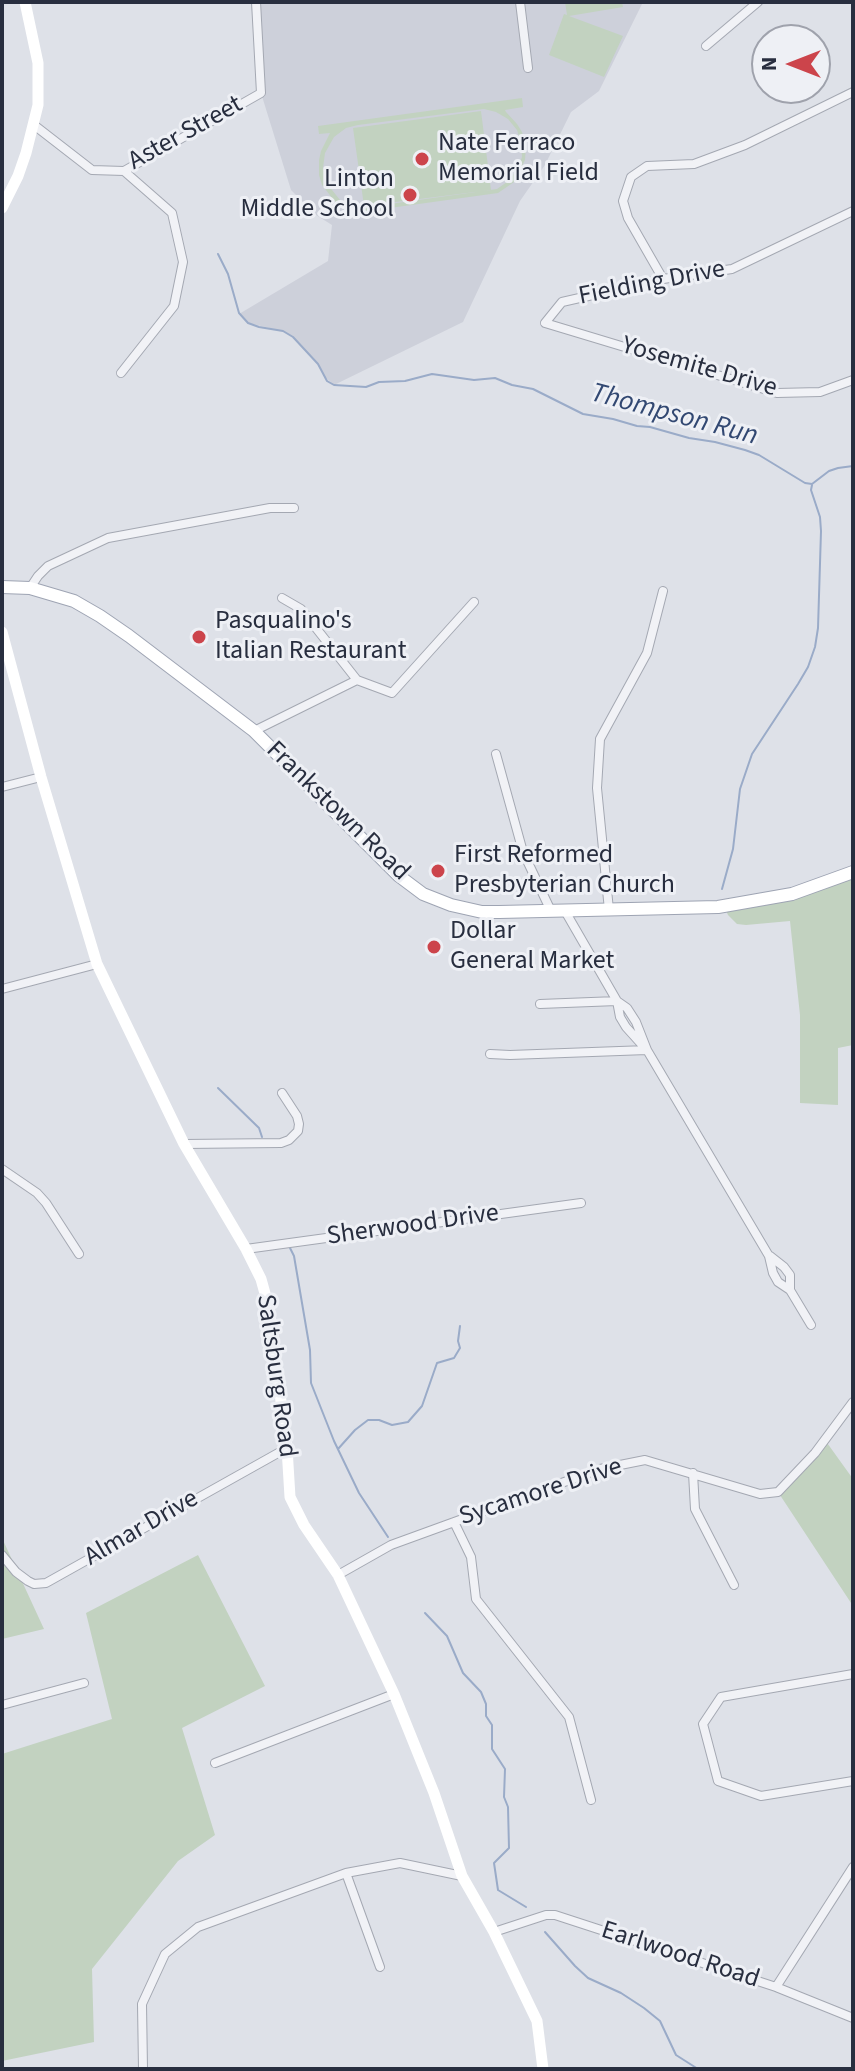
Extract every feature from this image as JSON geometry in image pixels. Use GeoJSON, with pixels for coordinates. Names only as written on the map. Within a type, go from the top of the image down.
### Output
{"type":"FeatureCollection","features":[{"type":"Feature","properties":{"kind":"main road"},"geometry":{"type":"LineString","coordinates":[[2,208],[18,176],[38,105],[38,63],[25,2]]}},
{"type":"Feature","properties":{"kind":"main road","name":"Frankstown Road"},"geometry":{"type":"LineString","coordinates":[[2,587],[30,588],[74,601],[100,616],[254,731],[388,867],[423,894],[451,905],[482,912],[739,905],[792,894],[853,872]]}},
{"type":"Feature","properties":{"kind":"main road","name":"Saltsburg Road"},"geometry":{"type":"LineString","coordinates":[[2,632],[97,964],[184,1144],[261,1279],[269,1308],[287,1448],[290,1497],[294,1508],[338,1575],[394,1694],[434,1793],[462,1876],[494,1932],[537,2021],[543,2069]]}},
{"type":"Feature","properties":{"kind":"street","name":"Aster Street"},"geometry":{"type":"LineString","coordinates":[[34,125],[92,170],[124,171],[261,93],[256,2]]}},
{"type":"Feature","properties":{"kind":"street"},"geometry":{"type":"LineString","coordinates":[[520,2],[528,68]]}},
{"type":"Feature","properties":{"kind":"street"},"geometry":{"type":"LineString","coordinates":[[706,46],[758,2]]}},
{"type":"Feature","properties":{"kind":"street"},"geometry":{"type":"LineString","coordinates":[[663,279],[628,218],[623,201],[631,177],[647,166],[694,164],[745,145],[853,92]]}},
{"type":"Feature","properties":{"kind":"street"},"geometry":{"type":"LineString","coordinates":[[121,373],[174,306],[183,262],[172,213],[124,171]]}},
{"type":"Feature","properties":{"kind":"street","name":"Fielding Drive"},"geometry":{"type":"LineString","coordinates":[[545,323],[562,302],[663,279],[732,269],[853,211]]}},
{"type":"Feature","properties":{"kind":"street","name":"Yosemite Drive"},"geometry":{"type":"LineString","coordinates":[[545,323],[777,393],[820,392],[853,380]]}},
{"type":"Feature","properties":{"kind":"street"},"geometry":{"type":"LineString","coordinates":[[30,588],[48,566],[108,538],[270,508],[294,508]]}},
{"type":"Feature","properties":{"kind":"street"},"geometry":{"type":"LineString","coordinates":[[609,910],[597,788],[600,739],[647,653],[663,591]]}},
{"type":"Feature","properties":{"kind":"street"},"geometry":{"type":"LineString","coordinates":[[282,598],[301,609],[357,680],[392,693],[474,602]]}},
{"type":"Feature","properties":{"kind":"street"},"geometry":{"type":"LineString","coordinates":[[254,731],[357,680]]}},
{"type":"Feature","properties":{"kind":"street"},"geometry":{"type":"LineString","coordinates":[[496,754],[523,852],[617,1001],[626,1027],[647,1050],[769,1256],[790,1275],[790,1290],[811,1325]]}},
{"type":"Feature","properties":{"kind":"street"},"geometry":{"type":"LineString","coordinates":[[2,787],[41,777]]}},
{"type":"Feature","properties":{"kind":"street"},"geometry":{"type":"LineString","coordinates":[[2,989],[97,964]]}},
{"type":"Feature","properties":{"kind":"street"},"geometry":{"type":"LineString","coordinates":[[540,1004],[617,1001]]}},
{"type":"Feature","properties":{"kind":"street"},"geometry":{"type":"LineString","coordinates":[[490,1054],[647,1050]]}},
{"type":"Feature","properties":{"kind":"street"},"geometry":{"type":"LineString","coordinates":[[184,1144],[281,1143],[289,1140],[298,1131],[299,1124],[282,1093]]}},
{"type":"Feature","properties":{"kind":"street"},"geometry":{"type":"LineString","coordinates":[[2,1169],[37,1193],[79,1254]]}},
{"type":"Feature","properties":{"kind":"street","name":"Sherwood Drive"},"geometry":{"type":"LineString","coordinates":[[246,1249],[581,1203]]}},
{"type":"Feature","properties":{"kind":"street","name":"Sycamore Drive"},"geometry":{"type":"LineString","coordinates":[[338,1575],[391,1545],[600,1469],[645,1460],[760,1494],[778,1492],[815,1453],[853,1402]]}},
{"type":"Feature","properties":{"kind":"street","name":"Almar Drive"},"geometry":{"type":"LineString","coordinates":[[2,1555],[28,1581],[46,1583],[287,1448]]}},
{"type":"Feature","properties":{"kind":"street"},"geometry":{"type":"LineString","coordinates":[[693,1473],[695,1509],[734,1585]]}},
{"type":"Feature","properties":{"kind":"street"},"geometry":{"type":"LineString","coordinates":[[454,1522],[471,1557],[476,1599],[569,1717],[591,1800]]}},
{"type":"Feature","properties":{"kind":"street"},"geometry":{"type":"LineString","coordinates":[[853,1674],[721,1697],[703,1724],[718,1781],[761,1796],[853,1781]]}},
{"type":"Feature","properties":{"kind":"street"},"geometry":{"type":"LineString","coordinates":[[2,1705],[84,1683]]}},
{"type":"Feature","properties":{"kind":"street"},"geometry":{"type":"LineString","coordinates":[[215,1763],[394,1694]]}},
{"type":"Feature","properties":{"kind":"street"},"geometry":{"type":"LineString","coordinates":[[143,2069],[142,2004],[165,1954],[198,1927],[346,1873],[400,1863],[462,1876]]}},
{"type":"Feature","properties":{"kind":"street","name":"Earlwood Road"},"geometry":{"type":"LineString","coordinates":[[494,1932],[546,1915],[555,1915],[776,1987],[853,1869]]}},
{"type":"Feature","properties":{"kind":"street"},"geometry":{"type":"LineString","coordinates":[[346,1873],[380,1967]]}},
{"type":"Feature","properties":{"kind":"street"},"geometry":{"type":"LineString","coordinates":[[776,1987],[853,2018]]}},
{"type":"Feature","properties":{"kind":"shaded area","name":"Linton Middle School"},"geometry":{"type":"Polygon","coordinates":[[[251,2],[643,2],[599,91],[571,112],[545,165],[520,201],[463,322],[334,385],[293,337],[283,331],[248,323],[239,314],[328,261],[332,225],[316,215],[291,190],[261,93],[251,2]]]}},
{"type":"Feature","properties":{"kind":"green space"},"geometry":{"type":"Polygon","coordinates":[[[565,2],[622,2],[623,7],[569,16],[623,36],[604,77],[549,55],[564,14],[567,15],[565,2]]]}},
{"type":"Feature","properties":{"kind":"green space"},"geometry":{"type":"Polygon","coordinates":[[[522,98],[523,107],[505,110],[522,132],[526,146],[525,160],[514,182],[498,193],[361,212],[336,203],[322,185],[319,160],[330,133],[319,134],[318,126],[522,98]],[[484,109],[346,128],[334,137],[325,153],[323,168],[328,185],[340,200],[361,208],[497,189],[517,170],[522,157],[517,130],[508,119],[484,109]]]}},
{"type":"Feature","properties":{"kind":"green space","name":"Nate Ferraco Memorial Field"},"geometry":{"type":"Polygon","coordinates":[[[481,111],[491,190],[364,206],[353,128],[481,111]]]}},
{"type":"Feature","properties":{"kind":"green space"},"geometry":{"type":"Polygon","coordinates":[[[853,872],[853,1045],[838,1048],[838,1105],[800,1103],[800,1015],[790,921],[737,924],[724,906],[853,872]]]}},
{"type":"Feature","properties":{"kind":"green space"},"geometry":{"type":"Polygon","coordinates":[[[825,1440],[853,1479],[853,1606],[778,1492],[825,1440]]]}},
{"type":"Feature","properties":{"kind":"green space"},"geometry":{"type":"Polygon","coordinates":[[[2,1538],[44,1629],[2,1639],[2,1538]]]}},
{"type":"Feature","properties":{"kind":"green space"},"geometry":{"type":"Polygon","coordinates":[[[198,1555],[265,1686],[182,1728],[215,1835],[178,1861],[92,1969],[94,2042],[2,2061],[2,1754],[112,1719],[86,1613],[198,1555]]]}},
{"type":"Feature","properties":{"kind":"waterway","name":"Thompson Run"},"geometry":{"type":"LineString","coordinates":[[218,254],[228,274],[239,313],[248,323],[283,331],[293,337],[318,364],[327,381],[334,385],[366,387],[432,374],[474,380],[495,378],[533,389],[583,414],[745,450],[805,483],[812,484],[829,471],[853,466]]}},
{"type":"Feature","properties":{"kind":"waterway"},"geometry":{"type":"LineString","coordinates":[[722,889],[733,849],[740,789],[752,754],[798,684],[815,647],[821,531],[812,485]]}},
{"type":"Feature","properties":{"kind":"waterway"},"geometry":{"type":"LineString","coordinates":[[218,1088],[259,1128],[262,1137]]}},
{"type":"Feature","properties":{"kind":"waterway"},"geometry":{"type":"LineString","coordinates":[[290,1248],[310,1350],[311,1383],[359,1493],[388,1537]]}},
{"type":"Feature","properties":{"kind":"waterway"},"geometry":{"type":"LineString","coordinates":[[338,1449],[368,1420],[392,1425],[408,1422],[422,1406],[437,1363],[454,1358],[460,1348],[460,1326]]}},
{"type":"Feature","properties":{"kind":"waterway"},"geometry":{"type":"LineString","coordinates":[[425,1613],[447,1636],[463,1673],[481,1692],[486,1704],[486,1716],[492,1725],[492,1749],[505,1769],[504,1797],[508,1807],[509,1848],[494,1863],[498,1890],[526,1907]]}},
{"type":"Feature","properties":{"kind":"waterway"},"geometry":{"type":"LineString","coordinates":[[545,1932],[588,1978],[621,1993],[660,2021],[676,2055],[698,2069]]}},
{"type":"Feature","properties":{"kind":"place","name":"Nate Ferraco Memorial Field"},"geometry":{"type":"Point","coordinates":[422,159]}},
{"type":"Feature","properties":{"kind":"place","name":"Linton Middle School"},"geometry":{"type":"Point","coordinates":[410,195]}},
{"type":"Feature","properties":{"kind":"place","name":"Pasqualino's Italian Restaurant"},"geometry":{"type":"Point","coordinates":[199,637]}},
{"type":"Feature","properties":{"kind":"place","name":"First Reformed Presbyterian Church"},"geometry":{"type":"Point","coordinates":[438,871]}},
{"type":"Feature","properties":{"kind":"place","name":"Dollar General Market"},"geometry":{"type":"Point","coordinates":[434,947]}}]}
